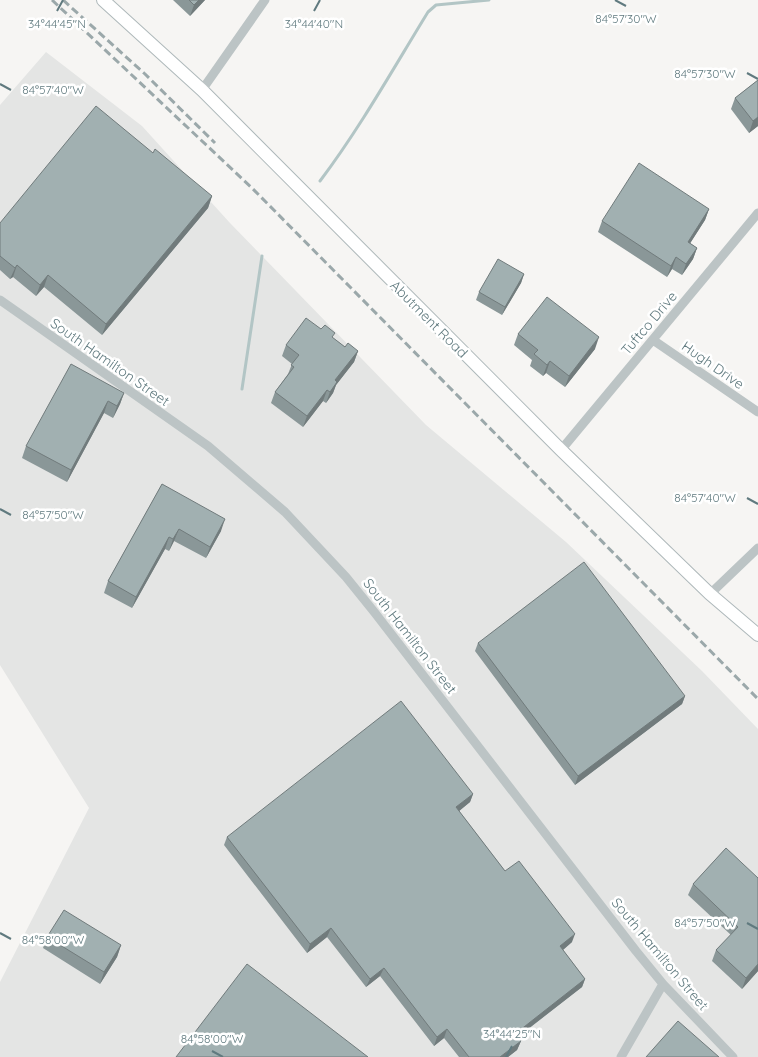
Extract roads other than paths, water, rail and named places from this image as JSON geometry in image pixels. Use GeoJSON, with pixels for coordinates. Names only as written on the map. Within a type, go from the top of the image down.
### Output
{"type":"FeatureCollection","features":[{"type":"Feature","properties":{"kind":"main road","name":"Abutment Road"},"geometry":{"type":"LineString","coordinates":[[103,0],[202,90],[561,450],[710,594],[758,635]]}},
{"type":"Feature","properties":{"kind":"street"},"geometry":{"type":"LineString","coordinates":[[202,90],[265,0]]}},
{"type":"Feature","properties":{"kind":"street","name":"Tuftco Drive"},"geometry":{"type":"LineString","coordinates":[[561,450],[758,213]]}},
{"type":"Feature","properties":{"kind":"street","name":"South Hamilton Street"},"geometry":{"type":"LineString","coordinates":[[0,300],[208,446],[285,512],[346,577],[375,612],[663,984],[732,1057]]}},
{"type":"Feature","properties":{"kind":"street","name":"Hugh Drive"},"geometry":{"type":"LineString","coordinates":[[653,340],[758,412]]}},
{"type":"Feature","properties":{"kind":"street"},"geometry":{"type":"LineString","coordinates":[[710,594],[758,548]]}},
{"type":"Feature","properties":{"kind":"street"},"geometry":{"type":"LineString","coordinates":[[621,1057],[663,984]]}},
{"type":"Feature","properties":{"kind":"waterway"},"geometry":{"type":"LineString","coordinates":[[320,181],[363,119],[428,12],[436,5],[489,0]]}},
{"type":"Feature","properties":{"kind":"waterway"},"geometry":{"type":"LineString","coordinates":[[242,389],[262,256]]}},
{"type":"Feature","properties":{"kind":"railway"},"geometry":{"type":"LineString","coordinates":[[52,0],[252,188],[758,699]]}},
{"type":"Feature","properties":{"kind":"railway"},"geometry":{"type":"LineString","coordinates":[[63,0],[145,74],[215,143]]}}]}
